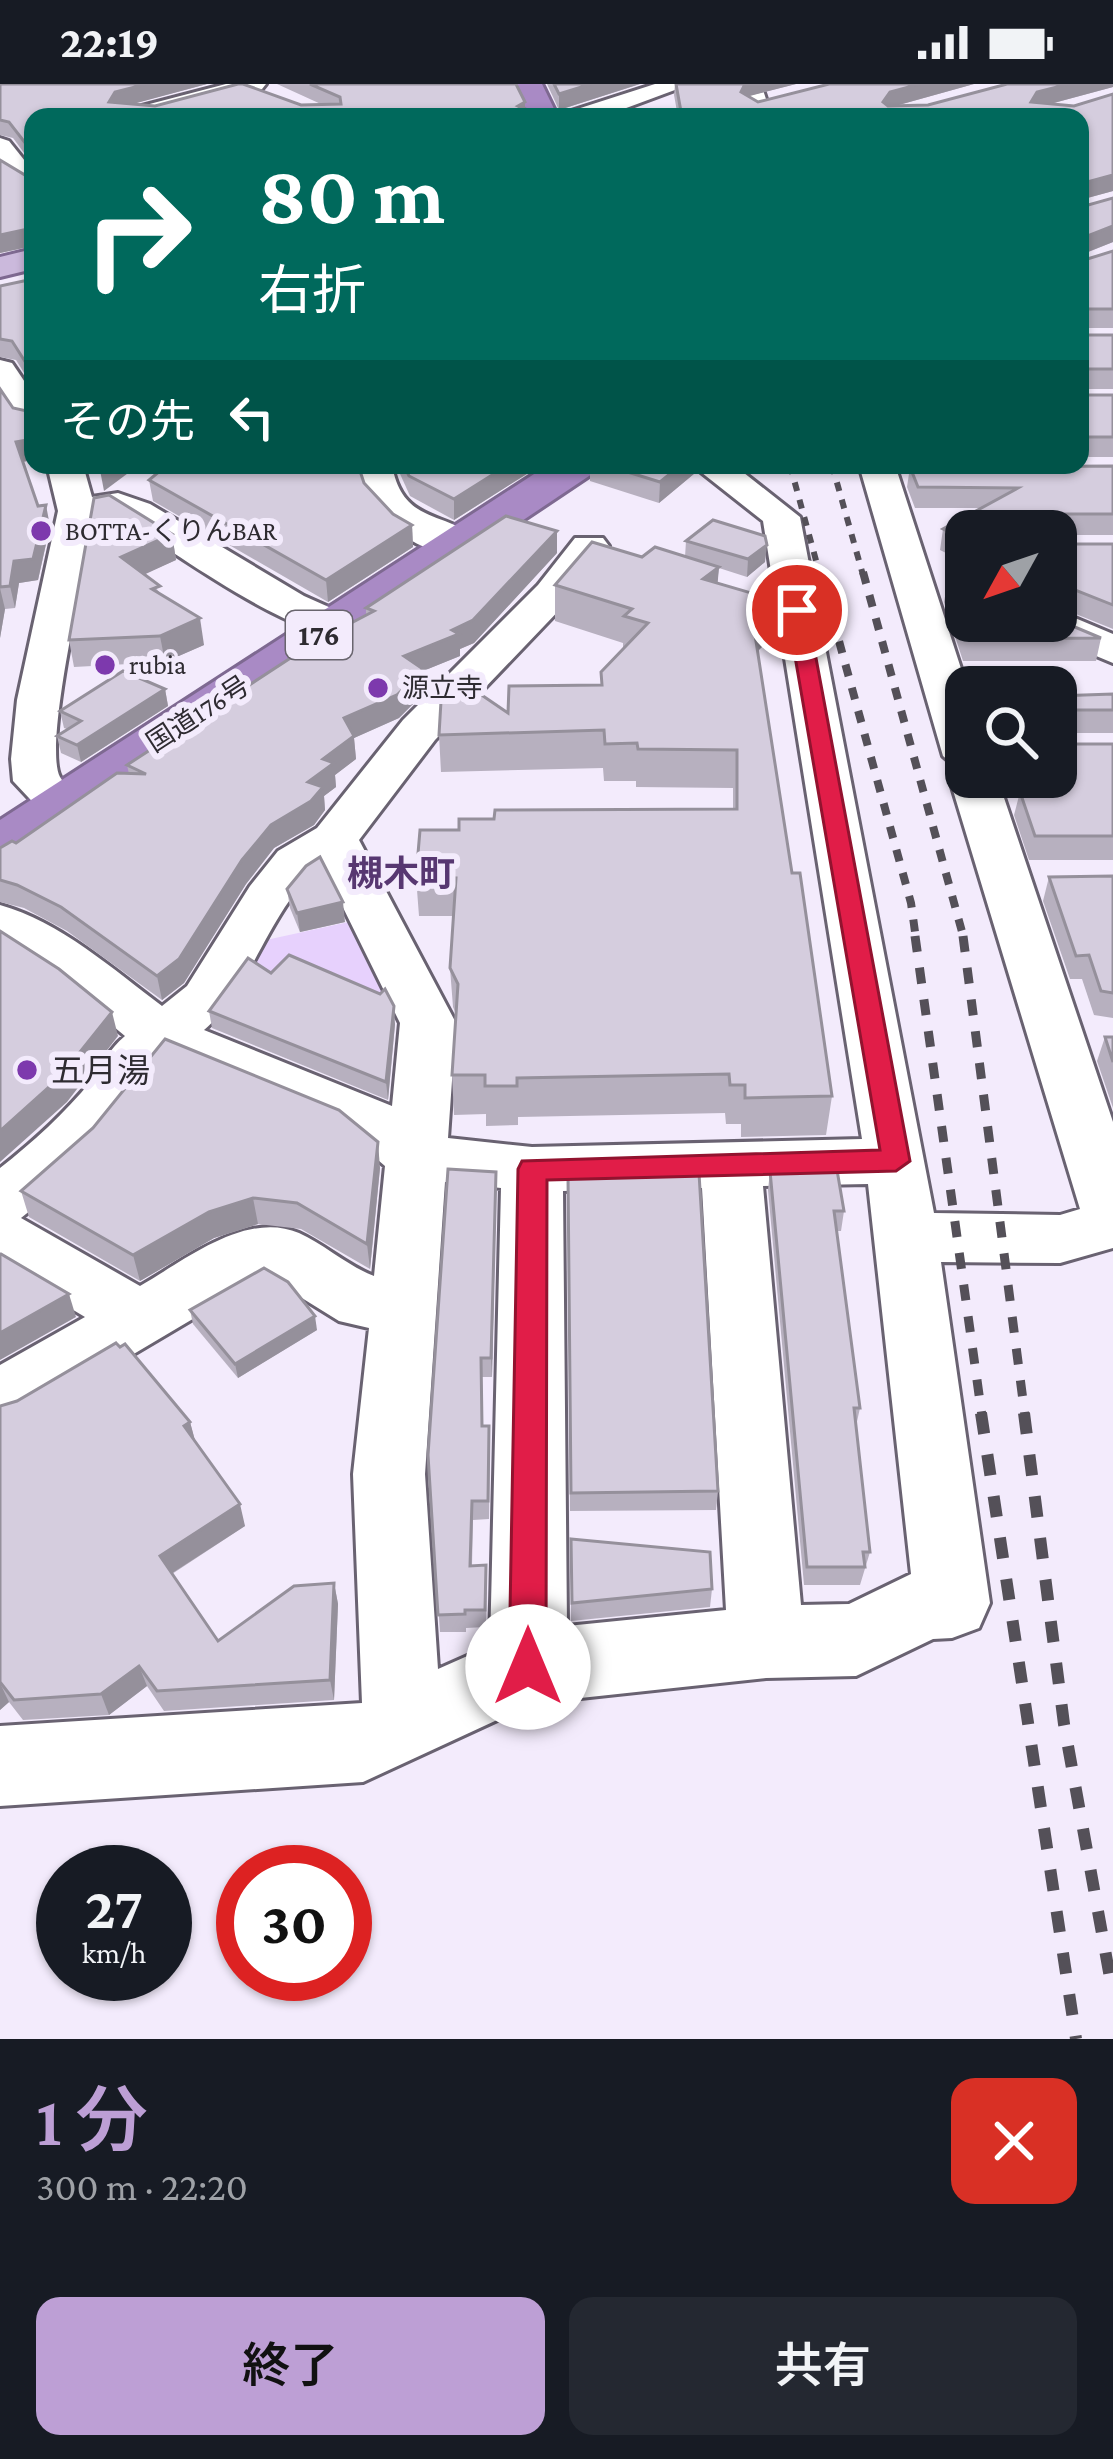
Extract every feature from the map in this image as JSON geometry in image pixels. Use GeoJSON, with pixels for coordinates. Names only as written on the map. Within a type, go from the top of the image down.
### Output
{"type":"FeatureCollection","features":[{"type":"Feature","properties":{"kind":"highway","name":"国道176号"},"geometry":{"type":"LineString","coordinates":[[0,845],[564,474]]}},
{"type":"Feature","properties":{"kind":"street"},"geometry":{"type":"LineString","coordinates":[[605,108],[679,84]]}},
{"type":"Feature","properties":{"kind":"street"},"geometry":{"type":"LineString","coordinates":[[181,108],[239,96],[282,98]]}},
{"type":"Feature","properties":{"kind":"street"},"geometry":{"type":"LineString","coordinates":[[755,102],[782,99]]}},
{"type":"Feature","properties":{"kind":"street"},"geometry":{"type":"LineString","coordinates":[[10,147],[13,169],[24,179]]}},
{"type":"Feature","properties":{"kind":"street"},"geometry":{"type":"LineString","coordinates":[[0,370],[14,415]]}},
{"type":"Feature","properties":{"kind":"street"},"geometry":{"type":"LineString","coordinates":[[72,474],[98,508],[334,626]]}},
{"type":"Feature","properties":{"kind":"street"},"geometry":{"type":"LineString","coordinates":[[374,474],[395,512],[459,544]]}},
{"type":"Feature","properties":{"kind":"street"},"geometry":{"type":"LineString","coordinates":[[0,1766],[363,1743],[528,1667],[766,1642],[856,1640],[924,1604],[952,1603],[896,1161],[776,604],[781,517],[722,474]]}},
{"type":"Feature","properties":{"kind":"street"},"geometry":{"type":"LineString","coordinates":[[881,474],[925,557],[948,666]]}},
{"type":"Feature","properties":{"kind":"street"},"geometry":{"type":"LineString","coordinates":[[61,804],[37,781],[20,698],[98,508],[152,479]]}},
{"type":"Feature","properties":{"kind":"street"},"geometry":{"type":"LineString","coordinates":[[0,1201],[49,1162],[116,1090],[129,1064],[206,999],[268,897],[296,862],[334,839],[419,730],[552,593],[610,552],[507,513]]}},
{"type":"Feature","properties":{"kind":"street"},"geometry":{"type":"LineString","coordinates":[[1077,633],[1108,646]]}},
{"type":"Feature","properties":{"kind":"street"},"geometry":{"type":"LineString","coordinates":[[987,798],[1029,880],[1086,1038],[1113,1214]]}},
{"type":"Feature","properties":{"kind":"street"},"geometry":{"type":"LineString","coordinates":[[334,839],[428,1023],[389,1474],[402,1722]]}},
{"type":"Feature","properties":{"kind":"street"},"geometry":{"type":"LineString","coordinates":[[0,922],[87,976],[160,1034],[366,1117],[415,1157],[532,1169],[896,1161]]}},
{"type":"Feature","properties":{"kind":"street"},"geometry":{"type":"LineString","coordinates":[[731,1164],[766,1642]]}},
{"type":"Feature","properties":{"kind":"street"},"geometry":{"type":"LineString","coordinates":[[528,1667],[532,1169]]}},
{"type":"Feature","properties":{"kind":"street"},"geometry":{"type":"LineString","coordinates":[[906,1237],[1060,1239],[1113,1224]]}},
{"type":"Feature","properties":{"kind":"street"},"geometry":{"type":"LineString","coordinates":[[0,1235],[137,1316]]}},
{"type":"Feature","properties":{"kind":"street"},"geometry":{"type":"LineString","coordinates":[[0,1399],[248,1255],[278,1251],[362,1303],[403,1300]]}},
{"type":"Feature","properties":{"kind":"shaded area"},"geometry":{"type":"Polygon","coordinates":[[[358,920],[400,1015],[290,969],[245,983],[266,940],[358,920]]]}},
{"type":"Feature","properties":{"kind":"building"},"geometry":{"type":"Polygon","coordinates":[[[0,84],[147,84],[115,92],[109,102],[155,106],[238,84],[301,105],[341,104],[340,97],[310,84],[516,84],[525,102],[518,106],[523,108],[24,108],[24,141],[9,122],[0,120],[0,84]]]}},
{"type":"Feature","properties":{"kind":"building"},"geometry":{"type":"Polygon","coordinates":[[[554,84],[591,84],[559,94],[554,84]]]}},
{"type":"Feature","properties":{"kind":"building"},"geometry":{"type":"Polygon","coordinates":[[[676,84],[745,84],[741,92],[758,102],[829,84],[920,84],[890,92],[883,102],[888,106],[928,105],[1007,84],[1069,84],[1037,92],[1031,102],[1074,106],[1113,94],[1113,175],[1089,182],[1089,108],[680,108],[676,84]]]}},
{"type":"Feature","properties":{"kind":"building"},"geometry":{"type":"Polygon","coordinates":[[[0,160],[24,174],[24,230],[0,235],[0,160]]]}},
{"type":"Feature","properties":{"kind":"building"},"geometry":{"type":"Polygon","coordinates":[[[1113,198],[1113,226],[1089,235],[1089,205],[1113,198]]]}},
{"type":"Feature","properties":{"kind":"building"},"geometry":{"type":"Polygon","coordinates":[[[1113,251],[1113,309],[1089,309],[1089,258],[1113,251]]]}},
{"type":"Feature","properties":{"kind":"building"},"geometry":{"type":"Polygon","coordinates":[[[24,281],[24,360],[12,341],[0,339],[0,286],[24,281]]]}},
{"type":"Feature","properties":{"kind":"building"},"geometry":{"type":"Polygon","coordinates":[[[1089,335],[1113,335],[1113,369],[1089,369],[1089,335]]]}},
{"type":"Feature","properties":{"kind":"building"},"geometry":{"type":"Polygon","coordinates":[[[0,389],[13,408],[24,410],[24,441],[16,442],[24,474],[38,506],[46,505],[33,559],[14,561],[10,586],[0,587],[0,389]]]}},
{"type":"Feature","properties":{"kind":"building"},"geometry":{"type":"Polygon","coordinates":[[[1089,395],[1113,395],[1113,437],[1089,437],[1089,395]]]}},
{"type":"Feature","properties":{"kind":"building"},"geometry":{"type":"Polygon","coordinates":[[[1089,466],[1113,466],[1113,514],[978,510],[1018,488],[918,487],[913,474],[1089,474],[1089,466]]]}},
{"type":"Feature","properties":{"kind":"building"},"geometry":{"type":"Polygon","coordinates":[[[156,474],[361,474],[393,514],[412,525],[326,580],[149,480],[156,474]]]}},
{"type":"Feature","properties":{"kind":"building"},"geometry":{"type":"Polygon","coordinates":[[[408,474],[494,474],[454,499],[408,474]]]}},
{"type":"Feature","properties":{"kind":"building"},"geometry":{"type":"Polygon","coordinates":[[[634,474],[670,474],[660,482],[634,474]]]}},
{"type":"Feature","properties":{"kind":"building"},"geometry":{"type":"Polygon","coordinates":[[[109,495],[172,534],[121,557],[160,586],[152,589],[200,618],[160,636],[69,640],[94,498],[109,495]]]}},
{"type":"Feature","properties":{"kind":"building"},"geometry":{"type":"Polygon","coordinates":[[[506,516],[557,531],[473,620],[452,630],[459,634],[404,656],[423,669],[397,695],[344,718],[354,736],[323,759],[334,763],[308,782],[323,787],[311,801],[271,825],[242,860],[179,959],[157,976],[61,907],[0,880],[0,848],[16,843],[117,773],[146,774],[127,765],[315,642],[374,611],[366,608],[506,516]]]}},
{"type":"Feature","properties":{"kind":"building"},"geometry":{"type":"Polygon","coordinates":[[[713,520],[765,536],[767,545],[748,559],[686,541],[713,520]]]}},
{"type":"Feature","properties":{"kind":"building"},"geometry":{"type":"Polygon","coordinates":[[[592,542],[642,557],[655,547],[719,567],[703,579],[765,597],[756,605],[767,609],[753,622],[792,873],[800,873],[832,1096],[745,1098],[745,1085],[730,1085],[729,1074],[517,1078],[517,1086],[485,1086],[485,1075],[452,1075],[458,984],[450,968],[456,878],[416,877],[420,830],[459,830],[459,819],[494,819],[495,810],[737,809],[737,750],[638,749],[637,743],[605,744],[604,730],[439,735],[441,701],[461,681],[508,713],[509,686],[602,685],[601,672],[648,623],[624,616],[632,609],[555,585],[592,542]]]}},
{"type":"Feature","properties":{"kind":"building"},"geometry":{"type":"Polygon","coordinates":[[[1077,544],[1113,544],[1113,605],[1077,591],[1077,544]]]}},
{"type":"Feature","properties":{"kind":"building"},"geometry":{"type":"Polygon","coordinates":[[[1077,628],[1101,638],[1077,638],[1077,628]]]}},
{"type":"Feature","properties":{"kind":"building"},"geometry":{"type":"Polygon","coordinates":[[[123,671],[165,689],[77,745],[57,736],[81,721],[60,711],[123,671]]]}},
{"type":"Feature","properties":{"kind":"building"},"geometry":{"type":"Polygon","coordinates":[[[1113,694],[1113,710],[1077,710],[1077,695],[1113,694]]]}},
{"type":"Feature","properties":{"kind":"building"},"geometry":{"type":"Polygon","coordinates":[[[1077,744],[1113,744],[1113,836],[1035,836],[1022,798],[1077,798],[1077,744]]]}},
{"type":"Feature","properties":{"kind":"building"},"geometry":{"type":"Polygon","coordinates":[[[320,857],[343,902],[297,913],[287,889],[320,857]]]}},
{"type":"Feature","properties":{"kind":"building"},"geometry":{"type":"Polygon","coordinates":[[[1113,876],[1113,993],[1101,991],[1089,955],[1076,956],[1049,877],[1113,876]]]}},
{"type":"Feature","properties":{"kind":"building"},"geometry":{"type":"Polygon","coordinates":[[[0,931],[59,969],[112,1012],[60,1077],[0,1131],[0,931]]]}},
{"type":"Feature","properties":{"kind":"building"},"geometry":{"type":"Polygon","coordinates":[[[289,955],[380,994],[385,989],[394,1006],[386,1082],[209,1011],[248,958],[271,973],[289,955]]]}},
{"type":"Feature","properties":{"kind":"building"},"geometry":{"type":"Polygon","coordinates":[[[1105,1037],[1113,1037],[1113,1062],[1105,1037]]]}},
{"type":"Feature","properties":{"kind":"building"},"geometry":{"type":"Polygon","coordinates":[[[165,1039],[339,1110],[378,1142],[367,1244],[297,1203],[253,1198],[209,1212],[133,1255],[21,1191],[93,1128],[165,1039]]]}},
{"type":"Feature","properties":{"kind":"building"},"geometry":{"type":"Polygon","coordinates":[[[448,1169],[496,1172],[491,1358],[481,1358],[482,1426],[489,1426],[488,1501],[472,1501],[470,1566],[486,1565],[485,1610],[438,1615],[428,1455],[448,1169]]]}},
{"type":"Feature","properties":{"kind":"building"},"geometry":{"type":"Polygon","coordinates":[[[837,1170],[844,1211],[834,1211],[860,1408],[854,1408],[870,1552],[863,1552],[865,1567],[807,1567],[770,1171],[837,1170]]]}},
{"type":"Feature","properties":{"kind":"building"},"geometry":{"type":"Polygon","coordinates":[[[699,1173],[718,1491],[571,1493],[568,1176],[699,1173]]]}},
{"type":"Feature","properties":{"kind":"building"},"geometry":{"type":"Polygon","coordinates":[[[1,1254],[69,1294],[0,1333],[1,1254]]]}},
{"type":"Feature","properties":{"kind":"building"},"geometry":{"type":"Polygon","coordinates":[[[264,1268],[288,1282],[315,1316],[235,1364],[190,1310],[264,1268]]]}},
{"type":"Feature","properties":{"kind":"building"},"geometry":{"type":"Polygon","coordinates":[[[116,1343],[125,1344],[190,1422],[184,1426],[240,1504],[160,1556],[218,1641],[294,1586],[334,1583],[330,1680],[157,1691],[139,1666],[101,1694],[14,1700],[0,1682],[0,1406],[17,1401],[116,1343]]]}},
{"type":"Feature","properties":{"kind":"building"},"geometry":{"type":"Polygon","coordinates":[[[571,1539],[710,1552],[712,1589],[572,1603],[571,1539]]]}},
{"type":"Feature","properties":{"kind":"railway"},"geometry":{"type":"LineString","coordinates":[[792,474],[820,575]]}},
{"type":"Feature","properties":{"kind":"railway"},"geometry":{"type":"LineString","coordinates":[[835,474],[863,575]]}},
{"type":"Feature","properties":{"kind":"railway"},"geometry":{"type":"LineString","coordinates":[[820,572],[911,903],[916,939]]}},
{"type":"Feature","properties":{"kind":"railway"},"geometry":{"type":"LineString","coordinates":[[863,572],[964,939]]}},
{"type":"Feature","properties":{"kind":"railway"},"geometry":{"type":"LineString","coordinates":[[915,936],[982,1416]]}},
{"type":"Feature","properties":{"kind":"railway"},"geometry":{"type":"LineString","coordinates":[[963,936],[1025,1416]]}},
{"type":"Feature","properties":{"kind":"railway"},"geometry":{"type":"LineString","coordinates":[[981,1413],[1076,2039]]}},
{"type":"Feature","properties":{"kind":"railway"},"geometry":{"type":"LineString","coordinates":[[1024,1413],[1064,1724],[1113,1994]]}},
{"type":"Feature","properties":{"kind":"place","name":"BOTTA-くりんBAR"},"geometry":{"type":"Point","coordinates":[41,531]}},
{"type":"Feature","properties":{"kind":"place","name":"rubia"},"geometry":{"type":"Point","coordinates":[105,665]}},
{"type":"Feature","properties":{"kind":"place","name":"源立寺"},"geometry":{"type":"Point","coordinates":[378,688]}},
{"type":"Feature","properties":{"kind":"place","name":"五月湯"},"geometry":{"type":"Point","coordinates":[27,1070]}},
{"type":"Feature","properties":{"kind":"district","name":"槻木町"},"geometry":{"type":"Point","coordinates":[401,873]}},
{"type":"Feature","properties":{"kind":"route"},"geometry":{"type":"LineString","coordinates":[[528,1667],[532,1169],[896,1161],[797,610]]}}]}
